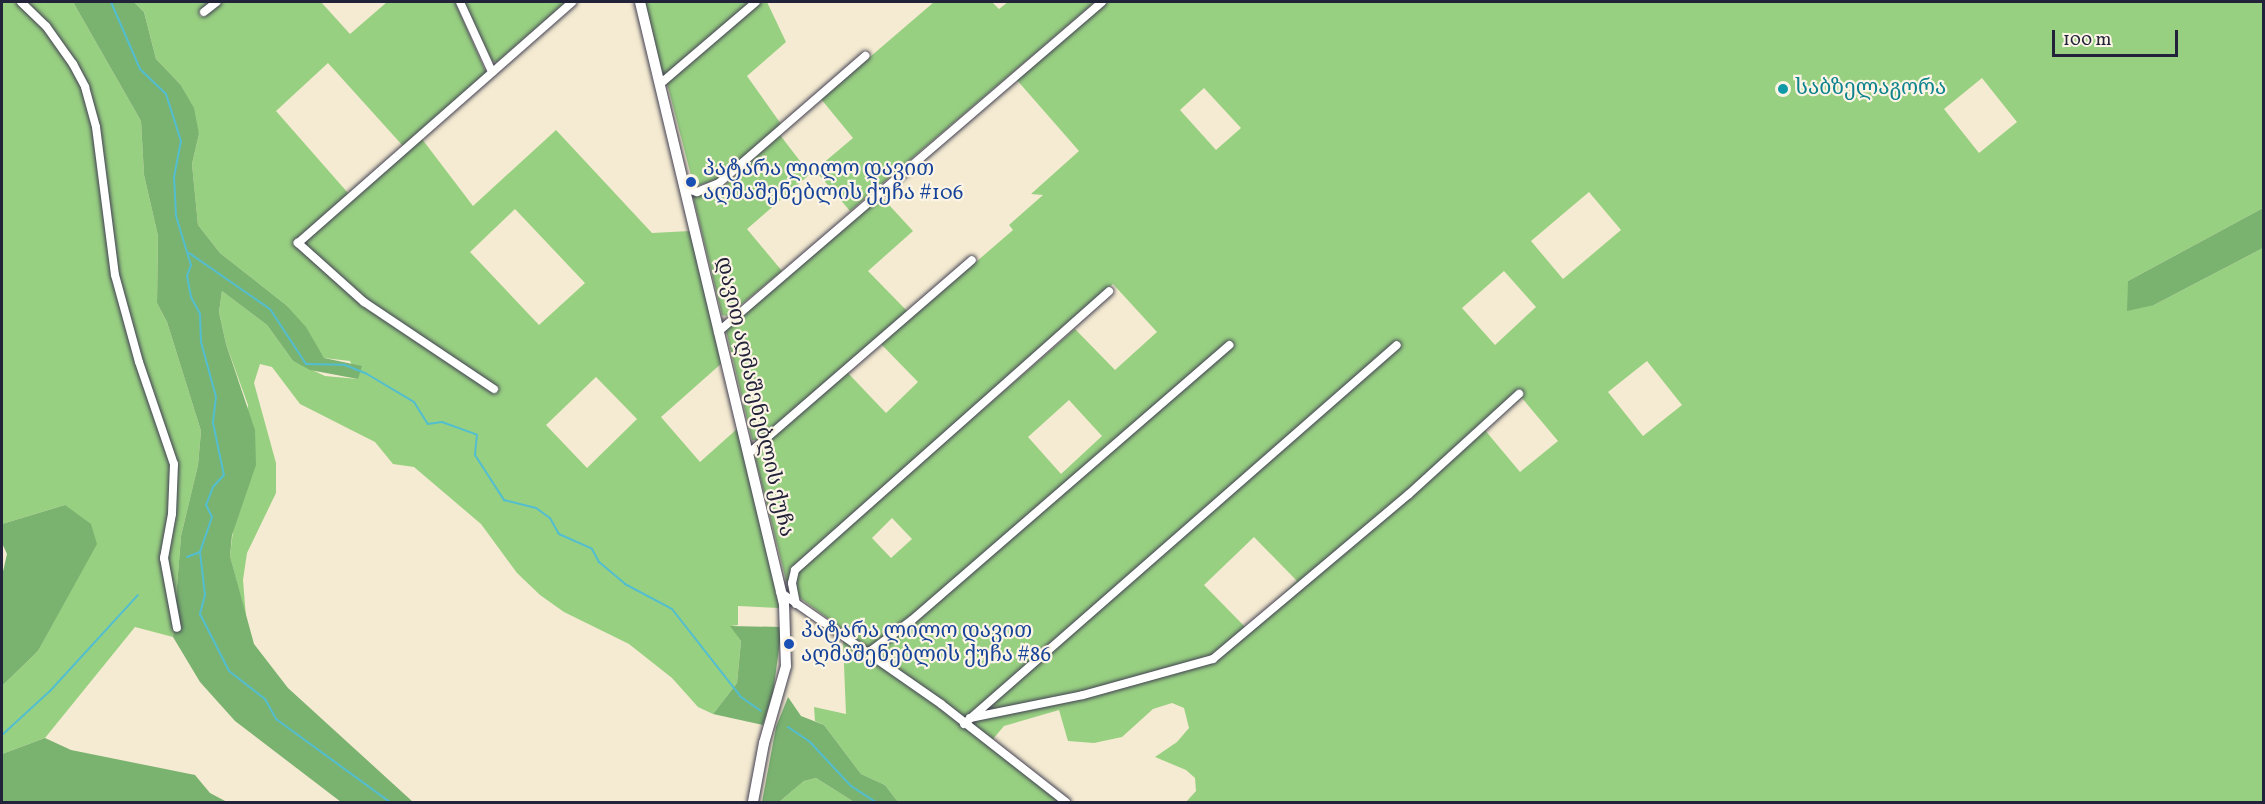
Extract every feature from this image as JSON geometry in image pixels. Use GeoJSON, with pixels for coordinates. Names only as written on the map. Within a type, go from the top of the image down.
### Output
{"type":"FeatureCollection","features":[{"type":"Feature","properties":{"kind":"street"},"geometry":{"type":"LineString","coordinates":[[21,2],[46,26],[73,64],[85,87],[96,127],[115,275],[130,336],[174,464],[171,522],[164,558],[177,628]]}},
{"type":"Feature","properties":{"kind":"street"},"geometry":{"type":"LineString","coordinates":[[204,12],[217,2]]}},
{"type":"Feature","properties":{"kind":"street"},"geometry":{"type":"LineString","coordinates":[[460,2],[492,72]]}},
{"type":"Feature","properties":{"kind":"street"},"geometry":{"type":"LineString","coordinates":[[494,388],[364,302],[298,243],[572,2]]}},
{"type":"Feature","properties":{"kind":"street","name":"დავით აღმაშენებლის ქუჩა"},"geometry":{"type":"LineString","coordinates":[[640,2],[787,626],[786,666],[764,743],[753,802]]}},
{"type":"Feature","properties":{"kind":"street"},"geometry":{"type":"LineString","coordinates":[[660,84],[756,2]]}},
{"type":"Feature","properties":{"kind":"street"},"geometry":{"type":"LineString","coordinates":[[718,332],[1101,2]]}},
{"type":"Feature","properties":{"kind":"street"},"geometry":{"type":"LineString","coordinates":[[684,188],[697,192],[719,183],[866,56]]}},
{"type":"Feature","properties":{"kind":"street"},"geometry":{"type":"LineString","coordinates":[[748,454],[972,260]]}},
{"type":"Feature","properties":{"kind":"street"},"geometry":{"type":"LineString","coordinates":[[796,604],[791,578],[795,570],[1109,291]]}},
{"type":"Feature","properties":{"kind":"street"},"geometry":{"type":"LineString","coordinates":[[868,653],[912,620],[1229,345]]}},
{"type":"Feature","properties":{"kind":"street"},"geometry":{"type":"LineString","coordinates":[[967,721],[1397,345]]}},
{"type":"Feature","properties":{"kind":"street"},"geometry":{"type":"LineString","coordinates":[[967,721],[1083,695],[1213,659],[1401,501],[1519,394]]}},
{"type":"Feature","properties":{"kind":"street"},"geometry":{"type":"LineString","coordinates":[[780,592],[967,721],[1066,802]]}},
{"type":"Feature","properties":{"kind":"green space"},"geometry":{"type":"Polygon","coordinates":[[[2,2],[73,2],[141,121],[144,175],[158,236],[157,303],[167,322],[201,431],[198,465],[181,536],[173,637],[135,627],[45,738],[2,754],[2,686],[38,651],[72,588],[65,505],[2,524],[2,2]]]}},
{"type":"Feature","properties":{"kind":"green space"},"geometry":{"type":"Polygon","coordinates":[[[73,2],[134,2],[144,12],[156,59],[180,84],[194,108],[199,134],[192,164],[198,225],[220,253],[286,305],[306,327],[324,358],[362,366],[358,379],[310,370],[293,361],[267,325],[222,291],[219,312],[226,344],[255,430],[256,465],[232,535],[230,556],[254,644],[288,688],[413,802],[341,802],[235,721],[200,682],[173,637],[181,536],[198,465],[201,431],[167,322],[157,303],[158,236],[144,175],[141,121],[73,2]]]}},
{"type":"Feature","properties":{"kind":"green space"},"geometry":{"type":"Polygon","coordinates":[[[134,2],[214,2],[199,14],[201,17],[221,2],[321,2],[350,34],[387,2],[455,2],[489,79],[422,139],[473,206],[556,130],[652,233],[690,231],[722,363],[661,417],[700,462],[738,428],[780,608],[738,606],[738,625],[731,626],[741,641],[737,683],[713,714],[698,707],[672,678],[629,644],[564,612],[540,595],[517,573],[481,524],[414,467],[393,464],[375,442],[300,404],[272,367],[260,364],[254,383],[276,463],[276,493],[247,553],[243,580],[246,617],[230,556],[248,405],[226,344],[219,312],[222,291],[267,325],[293,361],[325,376],[358,379],[350,361],[324,358],[286,305],[220,253],[198,225],[192,164],[199,134],[180,84],[156,59],[144,12],[134,2]],[[328,63],[276,111],[348,193],[403,146],[328,63]],[[515,209],[470,252],[539,325],[585,283],[515,209]],[[596,377],[546,425],[587,468],[637,419],[596,377]]]}},
{"type":"Feature","properties":{"kind":"green space"},"geometry":{"type":"Polygon","coordinates":[[[464,2],[566,2],[497,62],[492,61],[464,2]]]}},
{"type":"Feature","properties":{"kind":"green space"},"geometry":{"type":"Polygon","coordinates":[[[645,2],[751,2],[663,78],[645,2]]]}},
{"type":"Feature","properties":{"kind":"green space"},"geometry":{"type":"Polygon","coordinates":[[[760,2],[767,2],[786,42],[747,76],[781,124],[719,179],[694,187],[667,83],[760,2]]]}},
{"type":"Feature","properties":{"kind":"green space"},"geometry":{"type":"Polygon","coordinates":[[[934,2],[992,2],[999,9],[1008,2],[1095,2],[850,211],[815,170],[853,138],[821,99],[934,2]]]}},
{"type":"Feature","properties":{"kind":"green space"},"geometry":{"type":"Polygon","coordinates":[[[1107,2],[2263,2],[2263,208],[2128,281],[2154,305],[2263,248],[2263,802],[1186,802],[1196,791],[1195,778],[1186,770],[1155,757],[1177,742],[1189,728],[1184,708],[1172,703],[1153,709],[1122,737],[1094,743],[1068,741],[1059,710],[1004,726],[993,739],[800,598],[797,594],[796,572],[1075,329],[1115,370],[1157,332],[1113,284],[792,567],[787,584],[754,453],[847,372],[886,413],[918,382],[881,344],[1013,230],[1009,225],[1043,195],[1031,194],[1079,151],[1016,79],[1107,2]],[[1982,78],[1944,109],[1979,153],[2017,122],[1982,78]],[[1204,88],[1180,110],[1216,150],[1241,128],[1204,88]],[[1589,192],[1531,241],[1563,279],[1621,230],[1589,192]],[[1504,271],[1462,308],[1495,345],[1536,307],[1504,271]],[[1647,361],[1608,392],[1643,436],[1682,405],[1647,361]],[[1522,398],[1484,429],[1520,472],[1558,441],[1522,398]],[[1069,400],[1028,437],[1061,474],[1102,436],[1069,400]],[[892,518],[872,538],[891,558],[912,539],[892,518]],[[1254,537],[1204,585],[1247,629],[1297,581],[1254,537]]]}},
{"type":"Feature","properties":{"kind":"green space"},"geometry":{"type":"Polygon","coordinates":[[[780,135],[810,174],[747,229],[782,271],[727,316],[722,315],[693,196],[723,187],[780,135]]]}},
{"type":"Feature","properties":{"kind":"green space"},"geometry":{"type":"Polygon","coordinates":[[[879,194],[913,231],[868,271],[908,312],[758,441],[752,440],[726,330],[879,194]]]}},
{"type":"Feature","properties":{"kind":"green space"},"geometry":{"type":"Polygon","coordinates":[[[2263,208],[2263,248],[2154,305],[2127,311],[2128,281],[2263,208]]]}},
{"type":"Feature","properties":{"kind":"green space"},"geometry":{"type":"Polygon","coordinates":[[[65,505],[91,524],[97,544],[38,651],[2,686],[2,576],[7,554],[2,543],[2,524],[65,505]]]}},
{"type":"Feature","properties":{"kind":"green space"},"geometry":{"type":"Polygon","coordinates":[[[730,626],[782,627],[773,693],[763,725],[713,714],[737,683],[741,641],[730,626]]]}},
{"type":"Feature","properties":{"kind":"green space"},"geometry":{"type":"Polygon","coordinates":[[[843,641],[889,668],[1063,802],[898,802],[885,785],[861,774],[824,725],[815,721],[814,707],[846,714],[843,641]]]}},
{"type":"Feature","properties":{"kind":"green space"},"geometry":{"type":"Polygon","coordinates":[[[788,697],[801,716],[824,725],[861,774],[885,785],[898,802],[854,802],[816,778],[804,781],[779,802],[762,802],[776,727],[788,697]]]}},
{"type":"Feature","properties":{"kind":"green space"},"geometry":{"type":"Polygon","coordinates":[[[45,738],[71,750],[195,775],[210,793],[227,802],[2,802],[2,754],[45,738]]]}},
{"type":"Feature","properties":{"kind":"green space"},"geometry":{"type":"Polygon","coordinates":[[[816,778],[854,802],[779,802],[804,781],[816,778]]]}},
{"type":"Feature","properties":{"kind":"waterway"},"geometry":{"type":"LineString","coordinates":[[111,2],[140,69],[166,94],[181,141],[174,177],[176,216],[191,265],[187,276],[191,297],[200,314],[201,342],[216,397],[213,423],[224,475],[213,487],[206,505],[212,517],[200,552],[205,595],[200,614],[229,671],[265,699],[276,719],[390,802]]}},
{"type":"Feature","properties":{"kind":"waterway"},"geometry":{"type":"LineString","coordinates":[[189,253],[270,309],[306,364],[345,365],[367,374],[414,402],[428,424],[442,422],[477,435],[475,455],[504,500],[536,508],[550,518],[559,534],[592,549],[599,562],[625,584],[672,609],[741,697],[761,711]]}},
{"type":"Feature","properties":{"kind":"waterway"},"geometry":{"type":"LineString","coordinates":[[187,557],[200,552]]}},
{"type":"Feature","properties":{"kind":"waterway"},"geometry":{"type":"LineString","coordinates":[[2,735],[50,691],[138,595]]}},
{"type":"Feature","properties":{"kind":"waterway"},"geometry":{"type":"LineString","coordinates":[[788,727],[809,741],[851,786],[876,802]]}},
{"type":"Feature","properties":{"kind":"place","name":"საბზელაგორა"},"geometry":{"type":"Point","coordinates":[1783,89]}},
{"type":"Feature","properties":{"kind":"place","name":"პატარა ლილო დავით აღმაშენებლის ქუჩა #106"},"geometry":{"type":"Point","coordinates":[691,182]}},
{"type":"Feature","properties":{"kind":"place","name":"პატარა ლილო დავით აღმაშენებლის ქუჩა #86"},"geometry":{"type":"Point","coordinates":[789,644]}}]}
